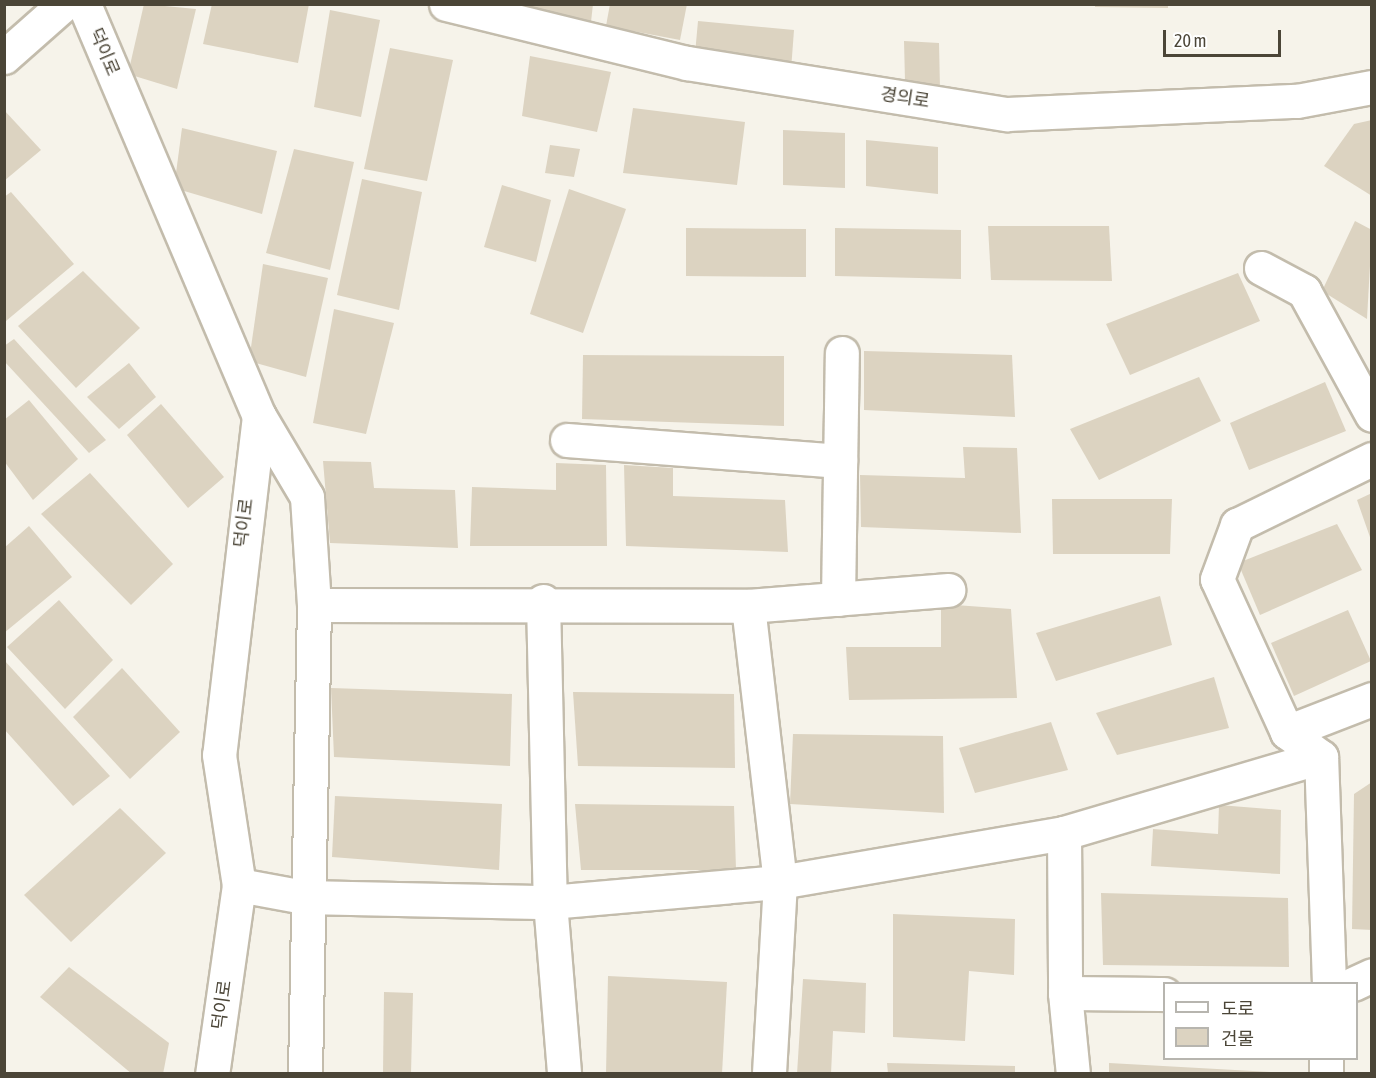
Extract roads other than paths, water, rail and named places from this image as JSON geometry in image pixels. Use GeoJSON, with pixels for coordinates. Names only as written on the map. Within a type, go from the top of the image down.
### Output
{"type":"FeatureCollection","features":[{"type":"Feature","properties":{"kind":"street"},"geometry":{"type":"LineString","coordinates":[[4,57],[64,4]]}},
{"type":"Feature","properties":{"kind":"street","name":"덕이로"},"geometry":{"type":"LineString","coordinates":[[84,4],[259,416],[219,754],[239,885],[212,1074]]}},
{"type":"Feature","properties":{"kind":"street","name":"경의로"},"geometry":{"type":"LineString","coordinates":[[446,4],[687,63],[1007,114],[1297,101],[1371,87]]}},
{"type":"Feature","properties":{"kind":"street"},"geometry":{"type":"LineString","coordinates":[[1261,268],[1304,291],[1371,415]]}},
{"type":"Feature","properties":{"kind":"street"},"geometry":{"type":"LineString","coordinates":[[838,599],[842,353]]}},
{"type":"Feature","properties":{"kind":"street"},"geometry":{"type":"LineString","coordinates":[[259,416],[307,497],[314,605],[304,897],[305,1074]]}},
{"type":"Feature","properties":{"kind":"street"},"geometry":{"type":"LineString","coordinates":[[567,440],[840,461]]}},
{"type":"Feature","properties":{"kind":"street"},"geometry":{"type":"LineString","coordinates":[[1321,757],[1287,732],[1217,579],[1237,525],[1371,459]]}},
{"type":"Feature","properties":{"kind":"street"},"geometry":{"type":"LineString","coordinates":[[314,605],[543,601],[748,606],[948,590]]}},
{"type":"Feature","properties":{"kind":"street"},"geometry":{"type":"LineString","coordinates":[[543,601],[550,903],[564,1074]]}},
{"type":"Feature","properties":{"kind":"street"},"geometry":{"type":"LineString","coordinates":[[748,606],[780,882],[770,1074]]}},
{"type":"Feature","properties":{"kind":"street"},"geometry":{"type":"LineString","coordinates":[[1287,732],[1371,699]]}},
{"type":"Feature","properties":{"kind":"street"},"geometry":{"type":"LineString","coordinates":[[239,885],[304,897],[550,903],[780,882],[1064,833],[1321,757]]}},
{"type":"Feature","properties":{"kind":"street"},"geometry":{"type":"LineString","coordinates":[[1321,757],[1329,982]]}},
{"type":"Feature","properties":{"kind":"street"},"geometry":{"type":"LineString","coordinates":[[1064,833],[1065,993],[1072,1074]]}},
{"type":"Feature","properties":{"kind":"street"},"geometry":{"type":"LineString","coordinates":[[1357,982],[1371,975]]}},
{"type":"Feature","properties":{"kind":"street"},"geometry":{"type":"LineString","coordinates":[[1065,993],[1163,994]]}}]}
